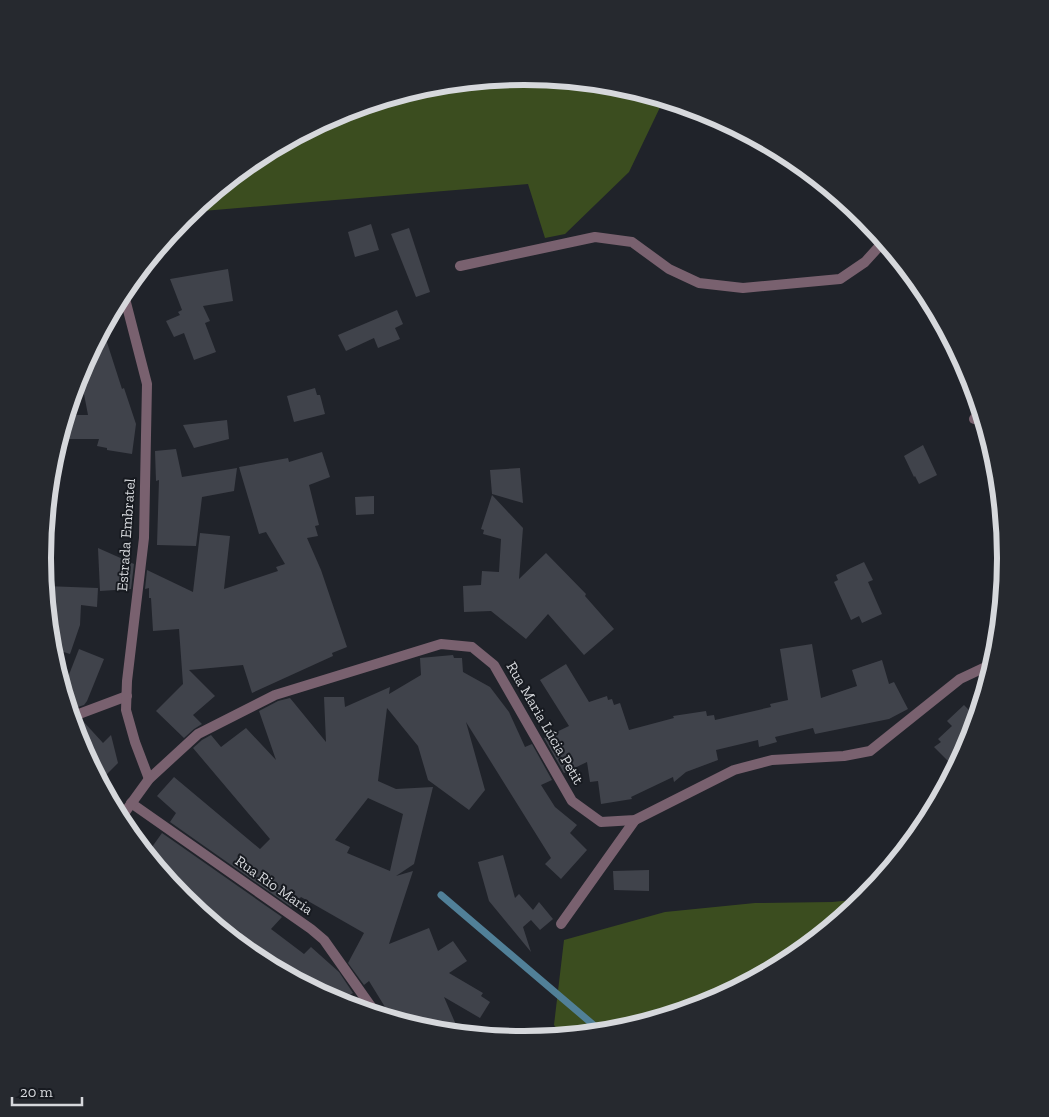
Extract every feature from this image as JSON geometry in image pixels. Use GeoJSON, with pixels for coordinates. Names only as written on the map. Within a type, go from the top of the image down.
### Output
{"type":"FeatureCollection","features":[{"type":"Feature","properties":{"kind":"street"},"geometry":{"type":"LineString","coordinates":[[460,266],[595,237],[632,242],[668,269],[699,283],[743,288],[840,279],[865,262],[880,246]]}},
{"type":"Feature","properties":{"kind":"street","name":"Estrada Embratel"},"geometry":{"type":"LineString","coordinates":[[126,304],[147,384],[144,538],[126,710],[149,778]]}},
{"type":"Feature","properties":{"kind":"street","name":"Rua Maria Lúcia Petit"},"geometry":{"type":"LineString","coordinates":[[125,812],[149,778],[198,734],[276,695],[441,644],[472,647],[494,665],[572,801],[601,822],[635,820],[734,770],[772,760],[844,756],[870,751],[960,679],[985,667]]}},
{"type":"Feature","properties":{"kind":"street"},"geometry":{"type":"LineString","coordinates":[[77,715],[127,696]]}},
{"type":"Feature","properties":{"kind":"street","name":"Rua Rio Maria"},"geometry":{"type":"LineString","coordinates":[[131,803],[324,940],[371,1007]]}},
{"type":"Feature","properties":{"kind":"street"},"geometry":{"type":"LineString","coordinates":[[561,924],[635,820]]}},
{"type":"Feature","properties":{"kind":"green space"},"geometry":{"type":"Polygon","coordinates":[[[494,86],[555,86],[617,94],[661,105],[629,172],[565,234],[545,238],[528,184],[204,211],[236,183],[262,165],[315,134],[372,110],[432,94],[494,86]]]}},
{"type":"Feature","properties":{"kind":"green space"},"geometry":{"type":"Polygon","coordinates":[[[851,900],[813,934],[787,952],[734,983],[706,996],[677,1007],[617,1023],[559,1031],[554,1025],[564,940],[665,912],[755,903],[851,900]]]}},
{"type":"Feature","properties":{"kind":"building"},"geometry":{"type":"Polygon","coordinates":[[[371,224],[379,250],[355,257],[348,232],[371,224]]]}},
{"type":"Feature","properties":{"kind":"building"},"geometry":{"type":"Polygon","coordinates":[[[409,228],[430,292],[416,297],[391,234],[409,228]]]}},
{"type":"Feature","properties":{"kind":"building"},"geometry":{"type":"Polygon","coordinates":[[[228,269],[233,301],[203,306],[210,321],[205,323],[216,352],[194,360],[184,333],[174,337],[166,321],[180,315],[178,312],[182,310],[170,279],[228,269]]]}},
{"type":"Feature","properties":{"kind":"building"},"geometry":{"type":"Polygon","coordinates":[[[397,310],[403,324],[395,328],[400,339],[378,348],[374,338],[346,351],[338,335],[397,310]]]}},
{"type":"Feature","properties":{"kind":"building"},"geometry":{"type":"Polygon","coordinates":[[[106,339],[122,389],[124,388],[136,424],[132,454],[107,450],[107,448],[97,446],[99,439],[66,439],[73,415],[88,415],[83,388],[106,339]]]}},
{"type":"Feature","properties":{"kind":"building"},"geometry":{"type":"Polygon","coordinates":[[[315,388],[317,395],[320,395],[325,414],[294,422],[287,396],[315,388]]]}},
{"type":"Feature","properties":{"kind":"building"},"geometry":{"type":"Polygon","coordinates":[[[227,420],[229,439],[194,448],[183,425],[227,420]]]}},
{"type":"Feature","properties":{"kind":"building"},"geometry":{"type":"Polygon","coordinates":[[[923,445],[937,475],[919,484],[904,456],[923,445]]]}},
{"type":"Feature","properties":{"kind":"building"},"geometry":{"type":"Polygon","coordinates":[[[176,449],[182,477],[237,468],[234,491],[202,497],[196,546],[157,545],[159,480],[156,481],[155,451],[176,449]]]}},
{"type":"Feature","properties":{"kind":"building"},"geometry":{"type":"Polygon","coordinates":[[[322,452],[330,477],[309,485],[319,525],[315,526],[318,536],[307,538],[321,570],[347,647],[332,653],[333,656],[252,693],[243,665],[189,670],[215,696],[193,715],[202,724],[184,738],[156,711],[183,684],[179,629],[153,631],[151,598],[149,598],[149,588],[145,589],[147,570],[193,592],[200,533],[230,536],[224,589],[278,571],[276,567],[285,564],[266,532],[259,534],[239,467],[288,458],[289,462],[322,452]]]}},
{"type":"Feature","properties":{"kind":"building"},"geometry":{"type":"Polygon","coordinates":[[[520,468],[523,503],[492,494],[490,470],[520,468]]]}},
{"type":"Feature","properties":{"kind":"building"},"geometry":{"type":"Polygon","coordinates":[[[492,495],[523,528],[519,579],[546,553],[586,594],[585,596],[614,629],[584,655],[548,614],[526,639],[491,611],[464,612],[463,586],[481,585],[482,571],[499,572],[501,539],[483,534],[484,530],[481,529],[492,495]]]}},
{"type":"Feature","properties":{"kind":"building"},"geometry":{"type":"Polygon","coordinates":[[[374,496],[374,514],[356,515],[355,497],[374,496]]]}},
{"type":"Feature","properties":{"kind":"building"},"geometry":{"type":"Polygon","coordinates":[[[98,548],[134,564],[131,589],[100,591],[98,548]]]}},
{"type":"Feature","properties":{"kind":"building"},"geometry":{"type":"Polygon","coordinates":[[[864,562],[873,580],[868,582],[882,614],[862,623],[859,616],[851,620],[834,582],[838,580],[836,575],[864,562]]]}},
{"type":"Feature","properties":{"kind":"building"},"geometry":{"type":"Polygon","coordinates":[[[52,586],[98,588],[97,607],[81,605],[80,625],[70,654],[60,651],[52,586]]]}},
{"type":"Feature","properties":{"kind":"building"},"geometry":{"type":"Polygon","coordinates":[[[812,644],[821,698],[857,686],[852,670],[882,660],[889,684],[894,682],[908,709],[889,719],[815,734],[813,728],[775,737],[777,742],[759,747],[758,740],[716,750],[718,760],[686,772],[674,782],[673,777],[631,797],[632,799],[601,804],[598,781],[590,782],[587,762],[564,773],[544,738],[569,726],[540,680],[566,664],[589,702],[607,696],[608,700],[612,699],[614,705],[620,703],[629,730],[674,718],[673,716],[706,711],[707,716],[714,715],[715,720],[771,707],[770,704],[788,700],[780,649],[812,644]]]}},
{"type":"Feature","properties":{"kind":"building"},"geometry":{"type":"Polygon","coordinates":[[[79,649],[104,659],[84,705],[75,708],[67,680],[79,649]]]}},
{"type":"Feature","properties":{"kind":"building"},"geometry":{"type":"Polygon","coordinates":[[[453,655],[454,658],[462,658],[463,672],[490,687],[509,712],[525,747],[532,744],[552,780],[541,785],[555,807],[577,825],[570,833],[587,850],[561,879],[545,864],[551,858],[466,722],[485,790],[469,810],[428,780],[418,746],[387,708],[378,781],[396,789],[433,787],[414,864],[396,876],[413,871],[389,944],[429,928],[438,951],[453,941],[467,961],[449,973],[483,993],[481,996],[490,1002],[480,1018],[444,997],[457,1027],[388,1012],[369,981],[364,985],[348,963],[364,933],[301,897],[291,907],[170,822],[176,813],[157,796],[174,777],[260,849],[270,839],[193,748],[211,735],[221,747],[246,728],[276,760],[259,711],[278,701],[290,698],[326,742],[324,697],[344,697],[345,707],[390,687],[389,694],[421,675],[420,658],[453,655]],[[368,798],[335,840],[350,847],[347,853],[390,871],[403,814],[368,798]]]}},
{"type":"Feature","properties":{"kind":"building"},"geometry":{"type":"Polygon","coordinates":[[[964,705],[972,713],[951,764],[934,747],[941,742],[938,739],[952,726],[947,721],[964,705]]]}},
{"type":"Feature","properties":{"kind":"building"},"geometry":{"type":"Polygon","coordinates":[[[82,720],[103,743],[111,735],[118,763],[105,776],[87,740],[80,721],[82,720]]]}},
{"type":"Feature","properties":{"kind":"building"},"geometry":{"type":"Polygon","coordinates":[[[162,833],[282,917],[271,929],[304,954],[311,947],[339,972],[353,993],[347,997],[315,983],[245,940],[240,932],[203,905],[190,893],[151,849],[162,833]]]}},
{"type":"Feature","properties":{"kind":"building"},"geometry":{"type":"Polygon","coordinates":[[[503,855],[515,898],[519,894],[533,910],[539,902],[553,919],[540,930],[531,920],[523,927],[531,952],[489,901],[478,862],[503,855]]]}},
{"type":"Feature","properties":{"kind":"building"},"geometry":{"type":"Polygon","coordinates":[[[649,870],[649,891],[614,890],[613,871],[649,870]]]}},
{"type":"Feature","properties":{"kind":"waterway"},"geometry":{"type":"LineString","coordinates":[[441,895],[595,1026]]}}]}
